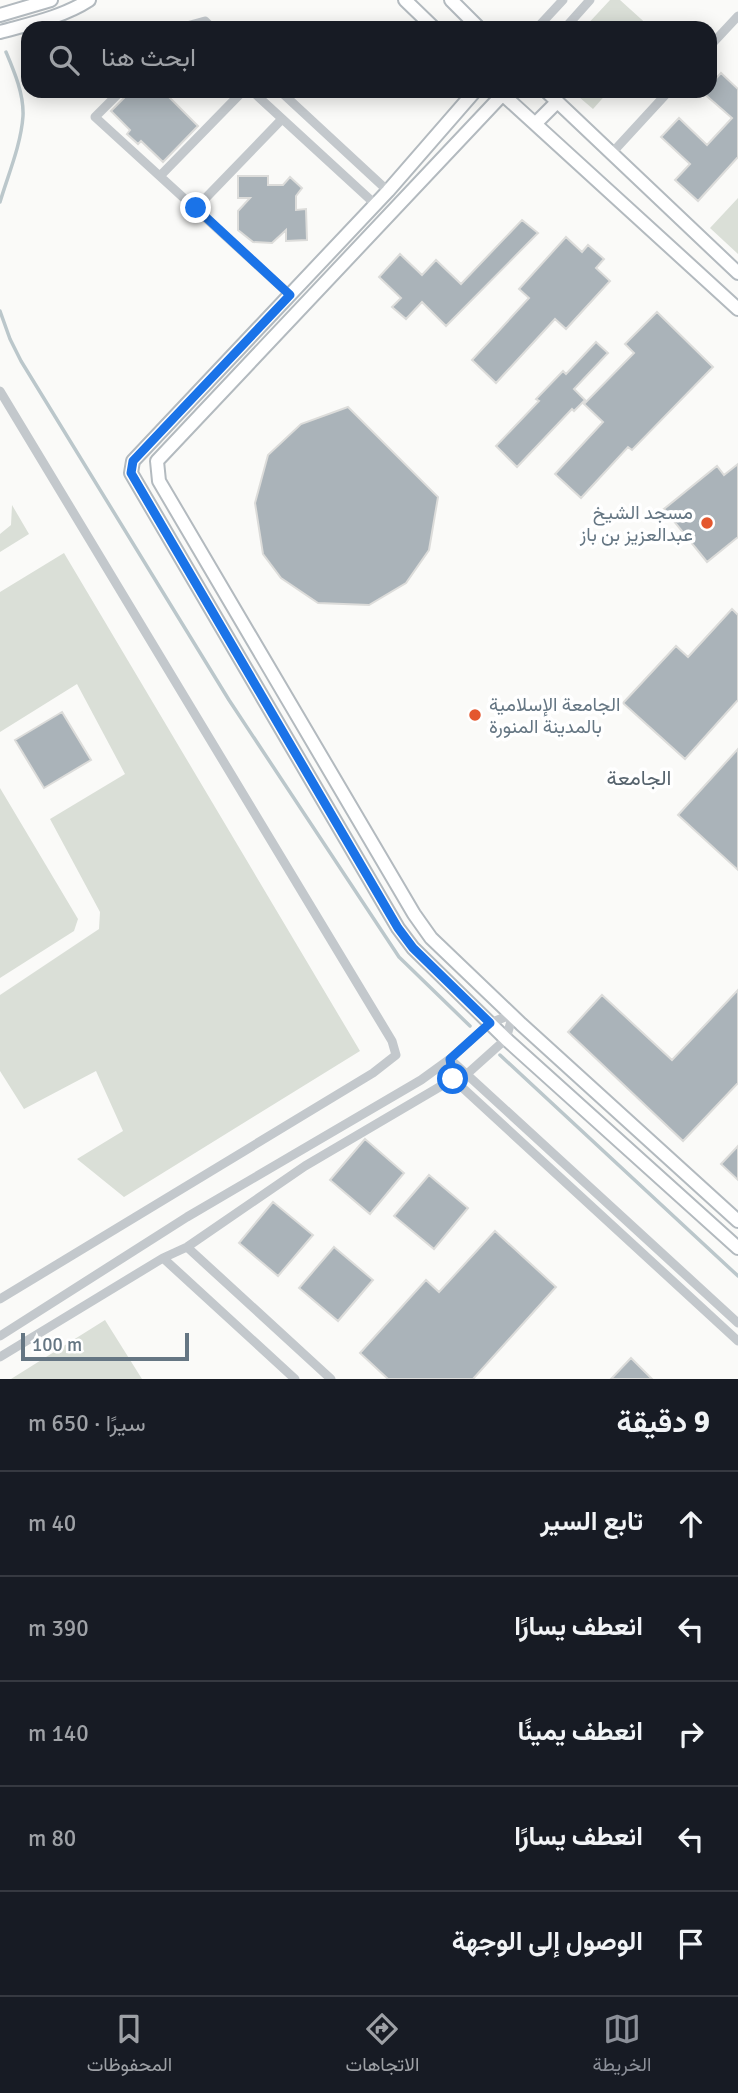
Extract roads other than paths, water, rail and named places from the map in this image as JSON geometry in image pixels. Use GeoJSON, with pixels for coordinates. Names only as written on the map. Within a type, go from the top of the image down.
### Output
{"type":"FeatureCollection","features":[{"type":"Feature","properties":{"kind":"main road"},"geometry":{"type":"LineString","coordinates":[[0,15],[51,0]]}},
{"type":"Feature","properties":{"kind":"main road"},"geometry":{"type":"LineString","coordinates":[[39,21],[89,0]]}},
{"type":"Feature","properties":{"kind":"main road"},"geometry":{"type":"LineString","coordinates":[[405,0],[428,21]]}},
{"type":"Feature","properties":{"kind":"main road"},"geometry":{"type":"LineString","coordinates":[[451,0],[473,21]]}},
{"type":"Feature","properties":{"kind":"main road"},"geometry":{"type":"LineString","coordinates":[[0,32],[21,26]]}},
{"type":"Feature","properties":{"kind":"main road"},"geometry":{"type":"LineString","coordinates":[[469,98],[388,191],[133,461],[131,473],[398,928],[413,948],[506,1039],[738,1248]]}},
{"type":"Feature","properties":{"kind":"main road"},"geometry":{"type":"LineString","coordinates":[[496,98],[157,461],[159,481],[414,914],[431,938],[738,1222]]}},
{"type":"Feature","properties":{"kind":"main road"},"geometry":{"type":"LineString","coordinates":[[507,98],[738,309]]}},
{"type":"Feature","properties":{"kind":"main road"},"geometry":{"type":"LineString","coordinates":[[553,98],[738,273]]}},
{"type":"Feature","properties":{"kind":"main road"},"geometry":{"type":"LineString","coordinates":[[536,123],[557,102]]}},
{"type":"Feature","properties":{"kind":"street"},"geometry":{"type":"LineString","coordinates":[[544,21],[563,0]]}},
{"type":"Feature","properties":{"kind":"street"},"geometry":{"type":"LineString","coordinates":[[571,21],[590,0]]}},
{"type":"Feature","properties":{"kind":"street"},"geometry":{"type":"LineString","coordinates":[[717,38],[738,16]]}},
{"type":"Feature","properties":{"kind":"street"},"geometry":{"type":"LineString","coordinates":[[114,98],[95,117],[290,295]]}},
{"type":"Feature","properties":{"kind":"street"},"geometry":{"type":"LineString","coordinates":[[160,176],[236,98]]}},
{"type":"Feature","properties":{"kind":"street"},"geometry":{"type":"LineString","coordinates":[[260,98],[375,204]]}},
{"type":"Feature","properties":{"kind":"street"},"geometry":{"type":"LineString","coordinates":[[288,98],[388,191]]}},
{"type":"Feature","properties":{"kind":"street"},"geometry":{"type":"LineString","coordinates":[[611,154],[663,98]]}},
{"type":"Feature","properties":{"kind":"street"},"geometry":{"type":"LineString","coordinates":[[196,208],[282,119]]}},
{"type":"Feature","properties":{"kind":"street"},"geometry":{"type":"LineString","coordinates":[[0,391],[392,1041],[396,1055],[373,1073],[0,1299]]}},
{"type":"Feature","properties":{"kind":"street"},"geometry":{"type":"LineString","coordinates":[[0,1336],[187,1217],[421,1080],[450,1059],[490,1023],[513,1014]]}},
{"type":"Feature","properties":{"kind":"street"},"geometry":{"type":"LineString","coordinates":[[0,1357],[163,1258],[187,1247],[305,1166],[453,1079],[467,1074],[506,1039],[513,1014]]}},
{"type":"Feature","properties":{"kind":"street"},"geometry":{"type":"LineString","coordinates":[[450,1059],[738,1323]]}},
{"type":"Feature","properties":{"kind":"street"},"geometry":{"type":"LineString","coordinates":[[450,1059],[453,1079],[738,1341]]}},
{"type":"Feature","properties":{"kind":"street"},"geometry":{"type":"LineString","coordinates":[[187,1247],[331,1379]]}},
{"type":"Feature","properties":{"kind":"street"},"geometry":{"type":"LineString","coordinates":[[163,1258],[295,1379]]}},
{"type":"Feature","properties":{"kind":"waterway"},"geometry":{"type":"LineString","coordinates":[[6,52],[21,97]]}},
{"type":"Feature","properties":{"kind":"waterway"},"geometry":{"type":"LineString","coordinates":[[0,202],[22,127],[21,98]]}},
{"type":"Feature","properties":{"kind":"waterway"},"geometry":{"type":"LineString","coordinates":[[0,311],[21,361],[229,700],[399,957],[470,1026]]}},
{"type":"Feature","properties":{"kind":"waterway"},"geometry":{"type":"LineString","coordinates":[[500,1055],[738,1276]]}},
{"type":"Feature","properties":{"kind":"place","name":"مسجد الشيخ عبدالعزيز بن باز"},"geometry":{"type":"Point","coordinates":[707,523]}},
{"type":"Feature","properties":{"kind":"place","name":"الجامعة الإسلامية بالمدينة المنورة"},"geometry":{"type":"Point","coordinates":[475,715]}},
{"type":"Feature","properties":{"kind":"district","name":"الجامعة"},"geometry":{"type":"Point","coordinates":[639,778]}}]}
